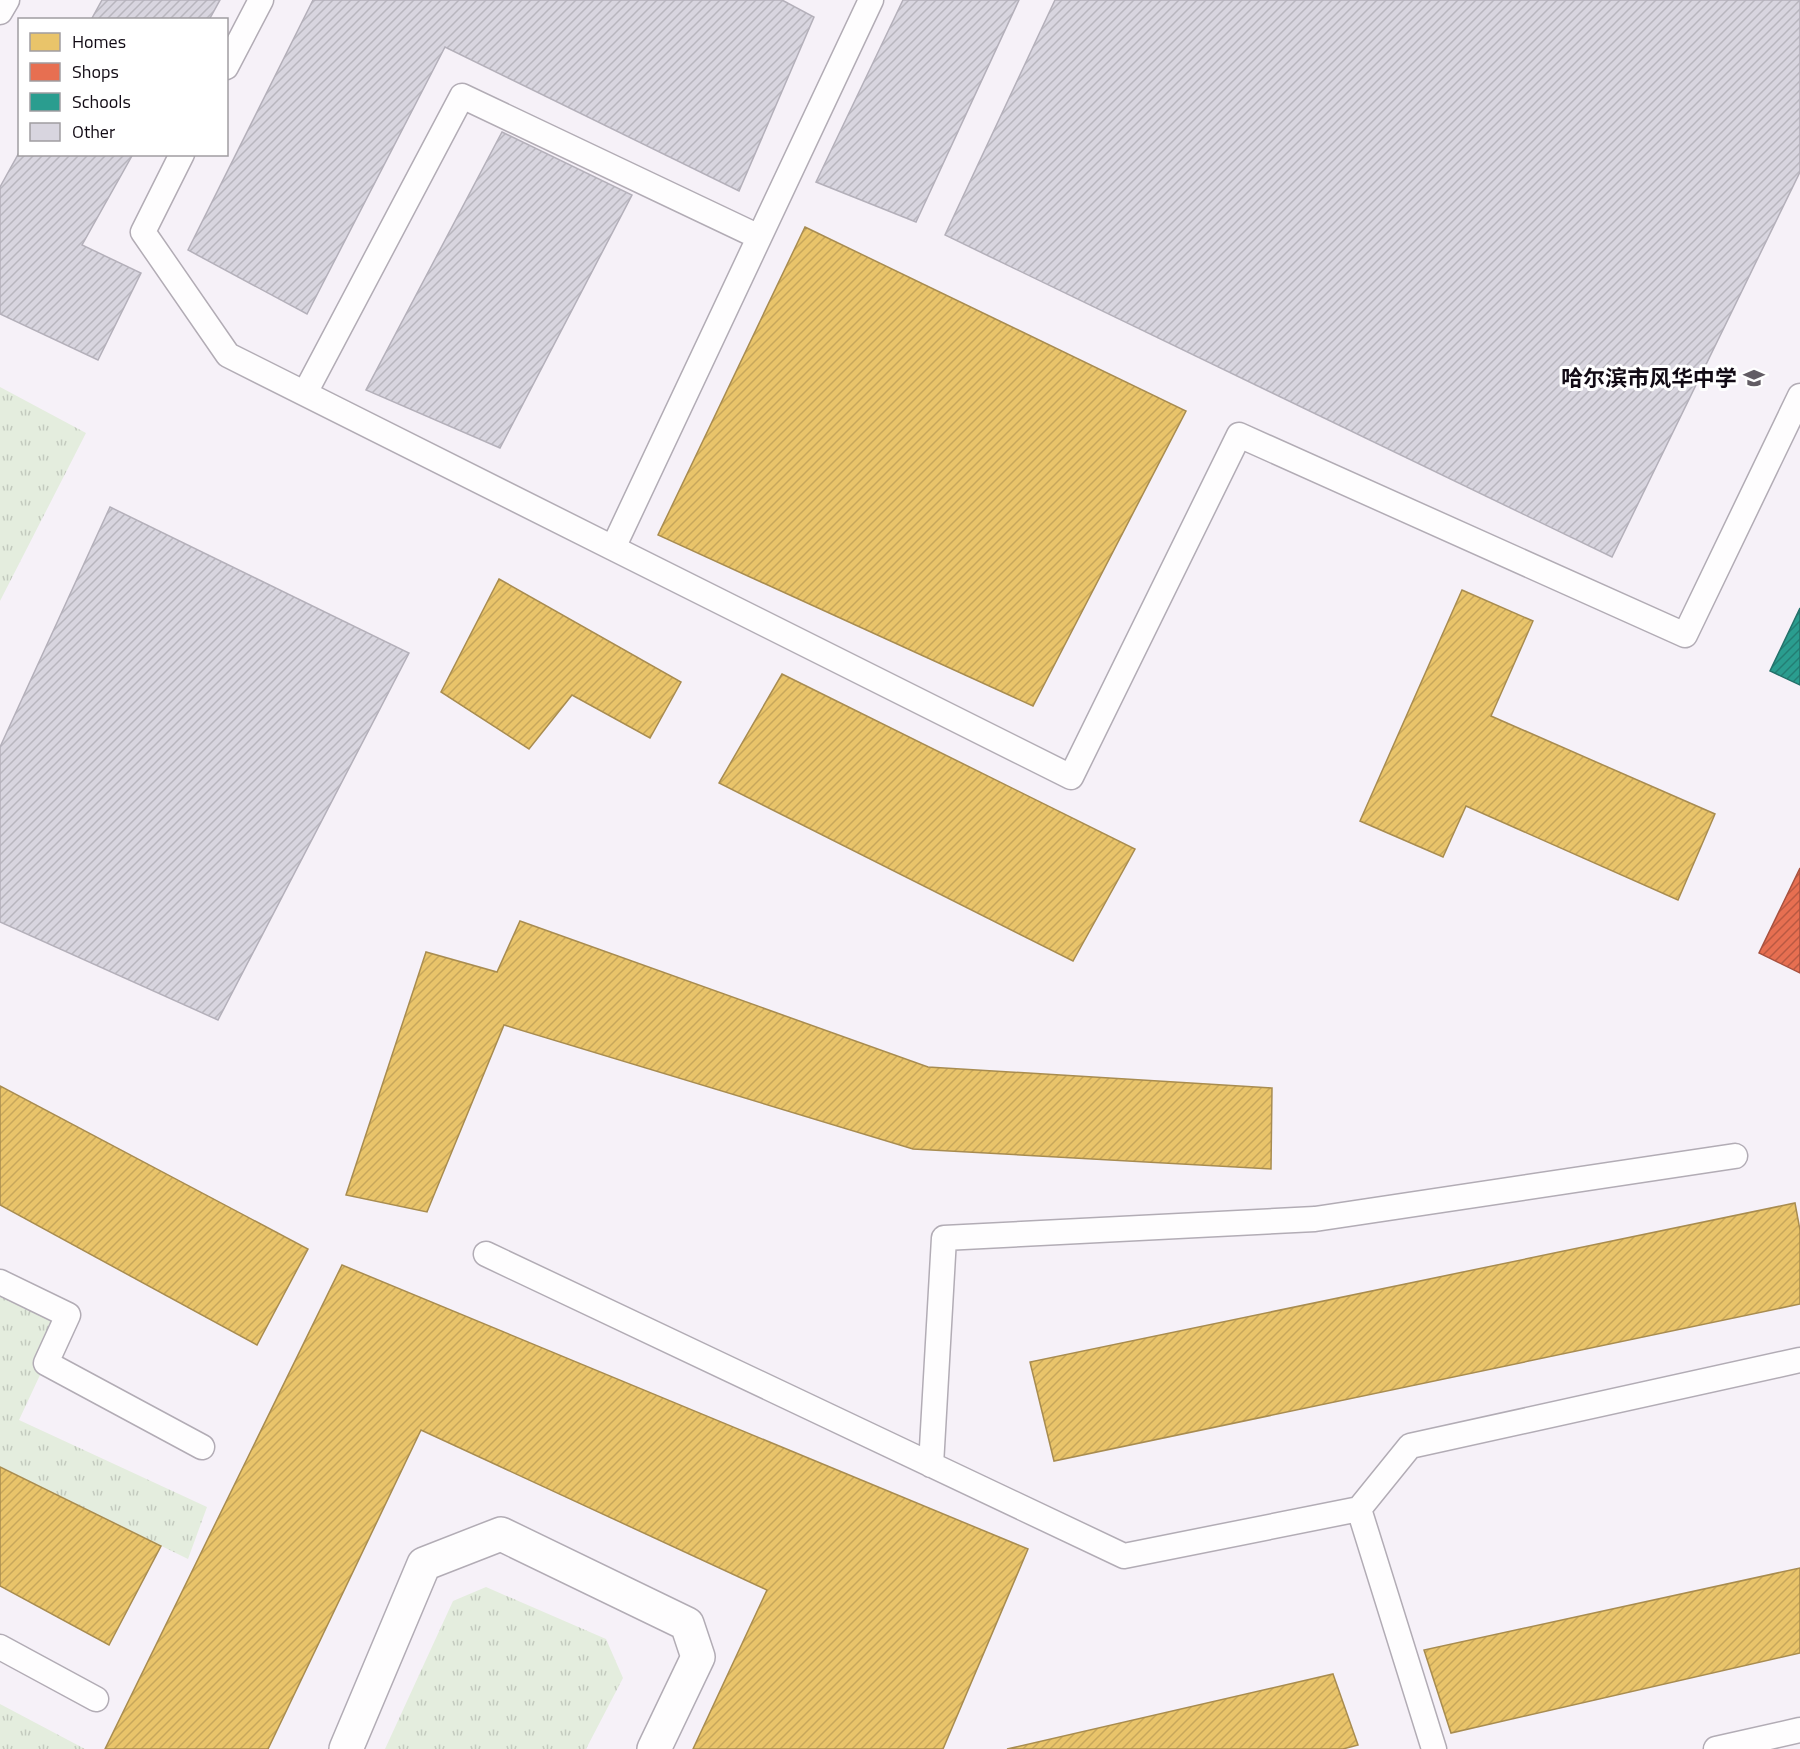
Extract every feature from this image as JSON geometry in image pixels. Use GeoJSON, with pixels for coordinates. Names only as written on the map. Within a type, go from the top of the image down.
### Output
{"type":"FeatureCollection","features":[{"type":"Feature","properties":{"kind":"street"},"geometry":{"type":"LineString","coordinates":[[346,1749],[424,1564],[501,1534],[687,1624],[698,1657],[654,1749]]}},
{"type":"Feature","properties":{"kind":"lane"},"geometry":{"type":"LineString","coordinates":[[0,12],[7,0]]}},
{"type":"Feature","properties":{"kind":"lane"},"geometry":{"type":"LineString","coordinates":[[228,63],[261,0]]}},
{"type":"Feature","properties":{"kind":"lane"},"geometry":{"type":"LineString","coordinates":[[613,548],[871,0]]}},
{"type":"Feature","properties":{"kind":"lane"},"geometry":{"type":"LineString","coordinates":[[305,393],[462,96],[759,237]]}},
{"type":"Feature","properties":{"kind":"lane"},"geometry":{"type":"LineString","coordinates":[[181,156],[142,232],[228,355],[1071,777],[1239,435],[1685,635],[1800,396]]}},
{"type":"Feature","properties":{"kind":"lane"},"geometry":{"type":"LineString","coordinates":[[932,1465],[944,1238],[1315,1219],[1735,1156]]}},
{"type":"Feature","properties":{"kind":"lane"},"geometry":{"type":"LineString","coordinates":[[486,1254],[1124,1556],[1359,1509],[1410,1446],[1800,1360]]}},
{"type":"Feature","properties":{"kind":"lane"},"geometry":{"type":"LineString","coordinates":[[0,1282],[68,1315],[46,1363],[202,1447]]}},
{"type":"Feature","properties":{"kind":"lane"},"geometry":{"type":"LineString","coordinates":[[1359,1509],[1434,1749]]}},
{"type":"Feature","properties":{"kind":"lane"},"geometry":{"type":"LineString","coordinates":[[0,1647],[96,1699]]}},
{"type":"Feature","properties":{"kind":"lane"},"geometry":{"type":"LineString","coordinates":[[1716,1749],[1800,1730]]}},
{"type":"Feature","properties":{"kind":"green space"},"geometry":{"type":"Polygon","coordinates":[[[0,387],[86,433],[0,601],[0,387]]]}},
{"type":"Feature","properties":{"kind":"green space"},"geometry":{"type":"Polygon","coordinates":[[[0,1282],[68,1315],[19,1420],[207,1507],[188,1559],[0,1467],[0,1282]]]}},
{"type":"Feature","properties":{"kind":"green space"},"geometry":{"type":"Polygon","coordinates":[[[486,1587],[606,1639],[623,1678],[586,1749],[385,1749],[453,1601],[486,1587]]]}},
{"type":"Feature","properties":{"kind":"green space"},"geometry":{"type":"Polygon","coordinates":[[[0,1704],[85,1749],[0,1749],[0,1704]]]}},
{"type":"Feature","properties":{"kind":"building: Homes"},"geometry":{"type":"Polygon","coordinates":[[[805,227],[1186,411],[1033,706],[658,535],[805,227]]]}},
{"type":"Feature","properties":{"kind":"building: Homes"},"geometry":{"type":"Polygon","coordinates":[[[499,579],[681,682],[650,738],[572,695],[529,749],[441,692],[499,579]]]}},
{"type":"Feature","properties":{"kind":"building: Homes"},"geometry":{"type":"Polygon","coordinates":[[[1462,590],[1533,621],[1491,716],[1715,814],[1678,900],[1466,806],[1443,857],[1360,821],[1462,590]]]}},
{"type":"Feature","properties":{"kind":"building: Homes"},"geometry":{"type":"Polygon","coordinates":[[[782,674],[1135,849],[1073,961],[719,783],[782,674]]]}},
{"type":"Feature","properties":{"kind":"building: Homes"},"geometry":{"type":"Polygon","coordinates":[[[520,921],[928,1067],[1272,1088],[1271,1169],[913,1149],[504,1025],[427,1212],[346,1195],[426,952],[497,972],[520,921]]]}},
{"type":"Feature","properties":{"kind":"building: Homes"},"geometry":{"type":"Polygon","coordinates":[[[0,1086],[308,1249],[257,1345],[0,1205],[0,1086]]]}},
{"type":"Feature","properties":{"kind":"building: Homes"},"geometry":{"type":"Polygon","coordinates":[[[1795,1203],[1800,1230],[1800,1304],[1054,1461],[1030,1362],[1795,1203]]]}},
{"type":"Feature","properties":{"kind":"building: Homes"},"geometry":{"type":"Polygon","coordinates":[[[342,1265],[1028,1549],[943,1749],[693,1749],[767,1590],[421,1430],[268,1749],[105,1749],[342,1265]]]}},
{"type":"Feature","properties":{"kind":"building: Homes"},"geometry":{"type":"Polygon","coordinates":[[[0,1467],[161,1546],[109,1645],[0,1586],[0,1467]]]}},
{"type":"Feature","properties":{"kind":"building: Homes"},"geometry":{"type":"Polygon","coordinates":[[[1800,1568],[1800,1653],[1451,1733],[1424,1650],[1800,1568]]]}},
{"type":"Feature","properties":{"kind":"building: Homes"},"geometry":{"type":"Polygon","coordinates":[[[1333,1674],[1358,1745],[1343,1749],[1007,1749],[1333,1674]]]}},
{"type":"Feature","properties":{"kind":"building: Shops"},"geometry":{"type":"Polygon","coordinates":[[[1800,868],[1800,973],[1759,953],[1800,868]]]}},
{"type":"Feature","properties":{"kind":"building: Schools"},"geometry":{"type":"Polygon","coordinates":[[[1800,608],[1800,685],[1770,671],[1800,608]]]}},
{"type":"Feature","properties":{"kind":"building: Other"},"geometry":{"type":"Polygon","coordinates":[[[102,0],[220,0],[210,18],[92,18],[102,0]]]}},
{"type":"Feature","properties":{"kind":"building: Other"},"geometry":{"type":"Polygon","coordinates":[[[313,0],[782,0],[814,17],[739,191],[445,47],[307,314],[188,250],[313,0]]]}},
{"type":"Feature","properties":{"kind":"building: Other"},"geometry":{"type":"Polygon","coordinates":[[[903,0],[1019,0],[916,222],[816,182],[903,0]]]}},
{"type":"Feature","properties":{"kind":"building: Other"},"geometry":{"type":"Polygon","coordinates":[[[1055,0],[1800,0],[1800,172],[1612,557],[945,235],[1055,0]]]}},
{"type":"Feature","properties":{"kind":"building: Other"},"geometry":{"type":"Polygon","coordinates":[[[502,132],[632,195],[500,448],[366,390],[502,132]]]}},
{"type":"Feature","properties":{"kind":"building: Other"},"geometry":{"type":"Polygon","coordinates":[[[18,155],[132,156],[82,245],[141,273],[98,360],[0,314],[0,187],[18,155]]]}},
{"type":"Feature","properties":{"kind":"building: Other"},"geometry":{"type":"Polygon","coordinates":[[[110,507],[409,653],[218,1020],[0,922],[0,747],[110,507]]]}},
{"type":"Feature","properties":{"kind":"place","name":"哈尔滨市风华中学"},"geometry":{"type":"Point","coordinates":[1754,378]}}]}
